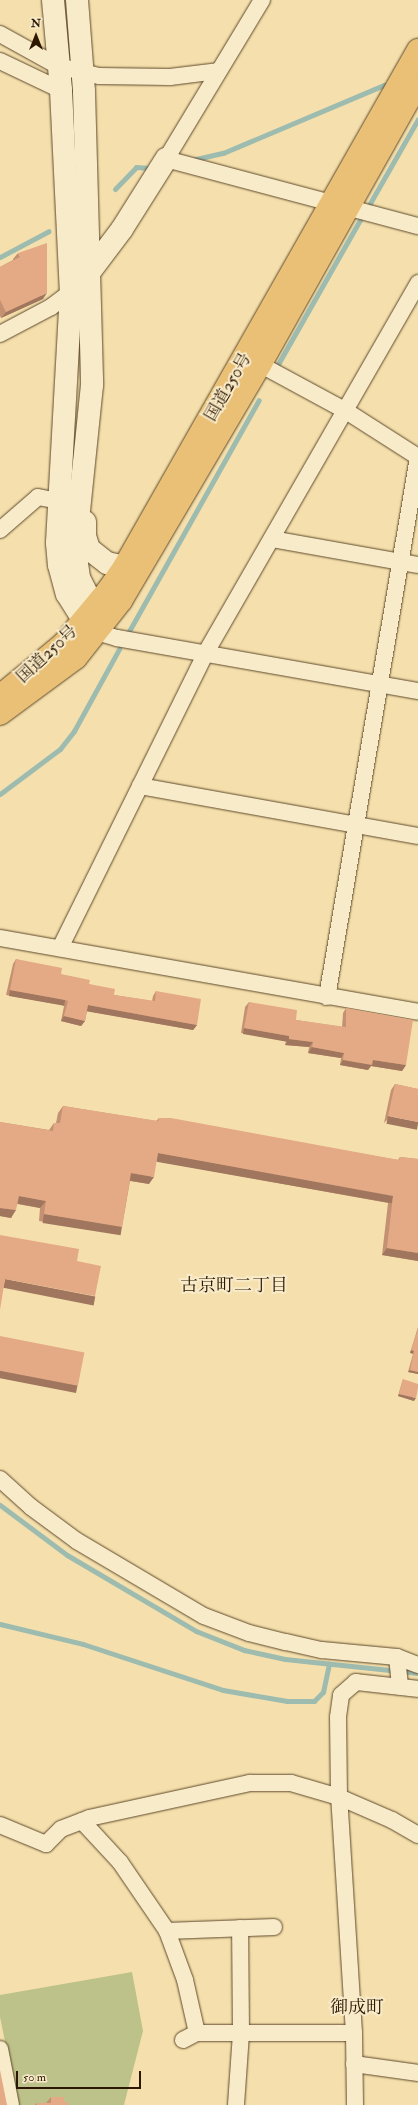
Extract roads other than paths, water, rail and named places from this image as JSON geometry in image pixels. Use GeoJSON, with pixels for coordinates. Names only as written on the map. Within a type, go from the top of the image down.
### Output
{"type":"FeatureCollection","features":[{"type":"Feature","properties":{"kind":"highway","name":"国道250号"},"geometry":{"type":"LineString","coordinates":[[0,696],[91,620],[121,601],[340,205],[418,50]]}},
{"type":"Feature","properties":{"kind":"highway","name":"国道250号"},"geometry":{"type":"LineString","coordinates":[[340,205],[418,83]]}},
{"type":"Feature","properties":{"kind":"highway","name":"国道250号"},"geometry":{"type":"LineString","coordinates":[[0,714],[76,658],[91,620],[253,361]]}},
{"type":"Feature","properties":{"kind":"street"},"geometry":{"type":"LineString","coordinates":[[53,0],[61,90],[71,292],[59,501],[59,565],[67,594],[91,620],[205,654],[418,691]]}},
{"type":"Feature","properties":{"kind":"street"},"geometry":{"type":"LineString","coordinates":[[76,0],[82,73],[92,385],[75,549],[76,564],[91,620]]}},
{"type":"Feature","properties":{"kind":"street"},"geometry":{"type":"LineString","coordinates":[[0,334],[51,307],[71,292],[89,275],[122,229],[262,0]]}},
{"type":"Feature","properties":{"kind":"street"},"geometry":{"type":"LineString","coordinates":[[0,34],[58,66],[82,73],[140,78],[218,70]]}},
{"type":"Feature","properties":{"kind":"street"},"geometry":{"type":"LineString","coordinates":[[0,61],[61,90]]}},
{"type":"Feature","properties":{"kind":"street"},"geometry":{"type":"LineString","coordinates":[[166,158],[418,226]]}},
{"type":"Feature","properties":{"kind":"street"},"geometry":{"type":"LineString","coordinates":[[60,948],[205,654],[346,411],[418,283]]}},
{"type":"Feature","properties":{"kind":"street"},"geometry":{"type":"LineString","coordinates":[[253,361],[346,411],[418,457],[379,684],[358,826],[327,997]]}},
{"type":"Feature","properties":{"kind":"street"},"geometry":{"type":"LineString","coordinates":[[82,482],[86,495],[85,536],[89,549],[107,563],[124,567]]}},
{"type":"Feature","properties":{"kind":"street"},"geometry":{"type":"LineString","coordinates":[[0,530],[38,497],[59,501]]}},
{"type":"Feature","properties":{"kind":"street"},"geometry":{"type":"LineString","coordinates":[[272,539],[418,565]]}},
{"type":"Feature","properties":{"kind":"street"},"geometry":{"type":"LineString","coordinates":[[140,786],[418,836]]}},
{"type":"Feature","properties":{"kind":"street"},"geometry":{"type":"LineString","coordinates":[[0,938],[418,1012]]}},
{"type":"Feature","properties":{"kind":"street"},"geometry":{"type":"LineString","coordinates":[[0,1479],[31,1508],[77,1541],[204,1616],[249,1633],[322,1650],[399,1671],[418,1689]]}},
{"type":"Feature","properties":{"kind":"street"},"geometry":{"type":"LineString","coordinates":[[355,2105],[354,2034],[339,1797],[338,1717],[341,1695],[356,1682],[418,1665]]}},
{"type":"Feature","properties":{"kind":"street"},"geometry":{"type":"LineString","coordinates":[[0,1825],[46,1844],[61,1829],[82,1821],[174,1798],[250,1783],[291,1783],[339,1797],[392,1820],[418,1835]]}},
{"type":"Feature","properties":{"kind":"street"},"geometry":{"type":"LineString","coordinates":[[82,1821],[120,1862],[167,1931],[185,1980],[197,2033]]}},
{"type":"Feature","properties":{"kind":"street"},"geometry":{"type":"LineString","coordinates":[[167,1931],[274,1927]]}},
{"type":"Feature","properties":{"kind":"street"},"geometry":{"type":"LineString","coordinates":[[236,2105],[241,2033],[240,1928]]}},
{"type":"Feature","properties":{"kind":"street"},"geometry":{"type":"LineString","coordinates":[[183,2040],[197,2033],[354,2034]]}},
{"type":"Feature","properties":{"kind":"street"},"geometry":{"type":"LineString","coordinates":[[0,2049],[11,2105]]}},
{"type":"Feature","properties":{"kind":"street"},"geometry":{"type":"LineString","coordinates":[[354,2064],[418,2073]]}},
{"type":"Feature","properties":{"kind":"waterway"},"geometry":{"type":"LineString","coordinates":[[192,160],[223,153],[384,85]]}},
{"type":"Feature","properties":{"kind":"waterway"},"geometry":{"type":"LineString","coordinates":[[369,205],[418,119]]}},
{"type":"Feature","properties":{"kind":"waterway"},"geometry":{"type":"LineString","coordinates":[[115,189],[136,167],[150,168]]}},
{"type":"Feature","properties":{"kind":"waterway"},"geometry":{"type":"LineString","coordinates":[[277,366],[360,220]]}},
{"type":"Feature","properties":{"kind":"waterway"},"geometry":{"type":"LineString","coordinates":[[0,257],[49,231]]}},
{"type":"Feature","properties":{"kind":"waterway"},"geometry":{"type":"LineString","coordinates":[[128,633],[259,400]]}},
{"type":"Feature","properties":{"kind":"waterway"},"geometry":{"type":"LineString","coordinates":[[0,794],[60,749],[74,731],[119,649]]}},
{"type":"Feature","properties":{"kind":"waterway"},"geometry":{"type":"LineString","coordinates":[[0,1505],[67,1555],[196,1631],[244,1650],[285,1659],[418,1673]]}},
{"type":"Feature","properties":{"kind":"waterway"},"geometry":{"type":"LineString","coordinates":[[0,1624],[83,1644],[223,1690],[287,1701],[314,1701],[323,1692],[329,1664]]}},
{"type":"Feature","properties":{"kind":"district","name":"古京町二丁目"},"geometry":{"type":"Point","coordinates":[234,1286]}},
{"type":"Feature","properties":{"kind":"district","name":"御成町"},"geometry":{"type":"Point","coordinates":[357,2008]}}]}
